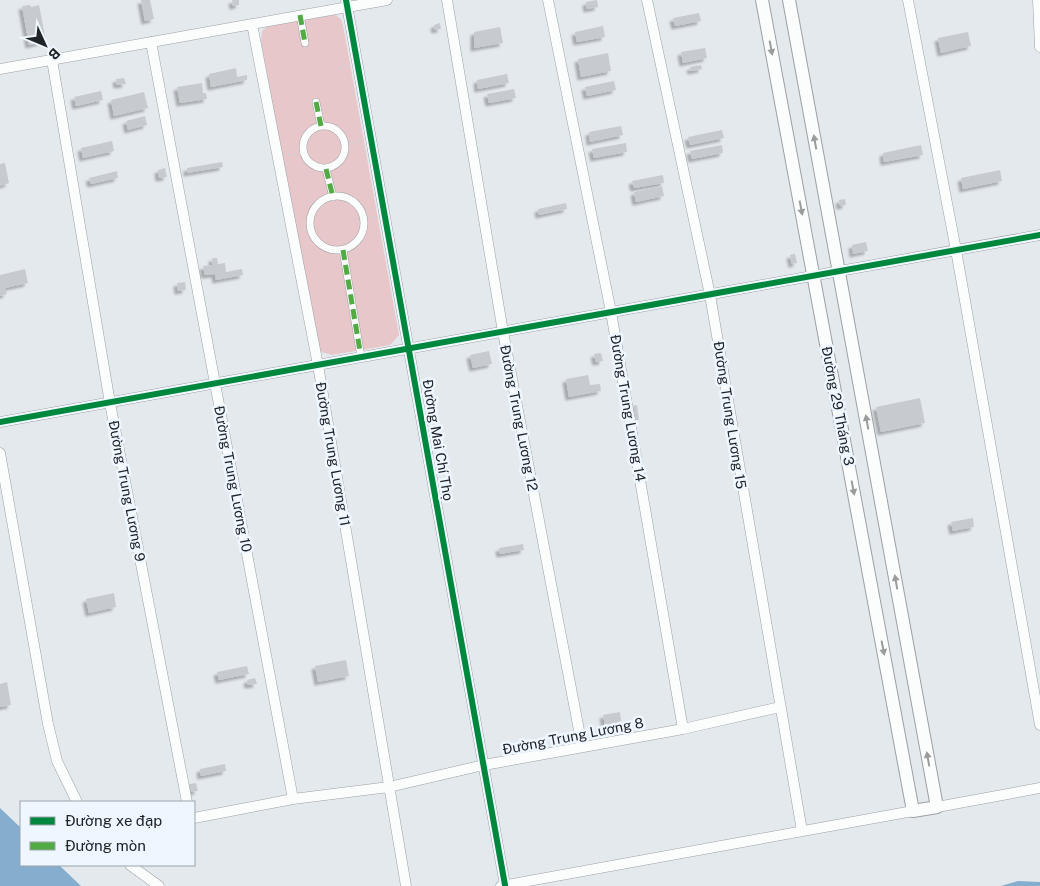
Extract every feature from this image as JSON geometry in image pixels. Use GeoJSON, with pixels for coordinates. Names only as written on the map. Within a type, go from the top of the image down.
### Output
{"type":"FeatureCollection","features":[{"type":"Feature","properties":{"kind":"street"},"geometry":{"type":"LineString","coordinates":[[0,69],[300,16],[346,4],[388,0]]}},
{"type":"Feature","properties":{"kind":"street","name":"Đường Trung Lương 12"},"geometry":{"type":"LineString","coordinates":[[447,0],[503,332],[582,746]]}},
{"type":"Feature","properties":{"kind":"street","name":"Đường Trung Lương 14"},"geometry":{"type":"LineString","coordinates":[[548,0],[611,312],[683,728]]}},
{"type":"Feature","properties":{"kind":"street","name":"Đường Trung Lương 15"},"geometry":{"type":"LineString","coordinates":[[647,0],[710,294],[802,832]]}},
{"type":"Feature","properties":{"kind":"street","name":"Đường 29 Tháng 3"},"geometry":{"type":"LineString","coordinates":[[762,0],[913,811]]}},
{"type":"Feature","properties":{"kind":"street","name":"Đường 29 Tháng 3"},"geometry":{"type":"LineString","coordinates":[[789,0],[937,807]]}},
{"type":"Feature","properties":{"kind":"street"},"geometry":{"type":"LineString","coordinates":[[908,0],[956,250],[1040,725]]}},
{"type":"Feature","properties":{"kind":"street"},"geometry":{"type":"LineString","coordinates":[[1038,0],[1040,47]]}},
{"type":"Feature","properties":{"kind":"street","name":"Đường Mai Chí Thọ"},"geometry":{"type":"LineString","coordinates":[[346,4],[484,766],[503,886]]}},
{"type":"Feature","properties":{"kind":"street"},"geometry":{"type":"LineString","coordinates":[[300,16],[305,43]]}},
{"type":"Feature","properties":{"kind":"street","name":"Đường Trung Lương 11"},"geometry":{"type":"LineString","coordinates":[[252,24],[318,365],[406,886]]}},
{"type":"Feature","properties":{"kind":"street","name":"Đường Trung Lương 10"},"geometry":{"type":"LineString","coordinates":[[150,42],[293,799]]}},
{"type":"Feature","properties":{"kind":"street","name":"Đường Trung Lương 9"},"geometry":{"type":"LineString","coordinates":[[52,60],[110,403],[187,801]]}},
{"type":"Feature","properties":{"kind":"street"},"geometry":{"type":"LineString","coordinates":[[316,102],[321,126]]}},
{"type":"Feature","properties":{"kind":"street"},"geometry":{"type":"LineString","coordinates":[[321,126],[337,131],[344,145],[341,159],[326,168],[318,168],[310,164],[303,153],[303,144],[306,136],[321,126]]}},
{"type":"Feature","properties":{"kind":"street"},"geometry":{"type":"LineString","coordinates":[[326,168],[333,197]]}},
{"type":"Feature","properties":{"kind":"street"},"geometry":{"type":"LineString","coordinates":[[333,197],[348,198],[354,202],[363,215],[364,222],[360,237],[355,243],[343,250],[327,248],[320,244],[312,232],[310,224],[314,210],[325,199],[333,197]]}},
{"type":"Feature","properties":{"kind":"street"},"geometry":{"type":"LineString","coordinates":[[0,422],[1040,235]]}},
{"type":"Feature","properties":{"kind":"street"},"geometry":{"type":"LineString","coordinates":[[343,250],[361,357]]}},
{"type":"Feature","properties":{"kind":"street"},"geometry":{"type":"LineString","coordinates":[[0,453],[48,724],[57,761],[77,801]]}},
{"type":"Feature","properties":{"kind":"street","name":"Đường Trung Lương 8"},"geometry":{"type":"LineString","coordinates":[[195,818],[293,799],[389,787],[484,766],[683,728],[780,707]]}},
{"type":"Feature","properties":{"kind":"street"},"geometry":{"type":"LineString","coordinates":[[503,886],[1040,788]]}},
{"type":"Feature","properties":{"kind":"street"},"geometry":{"type":"LineString","coordinates":[[131,866],[159,886]]}},
{"type":"Feature","properties":{"kind":"path"},"geometry":{"type":"LineString","coordinates":[[344,145],[371,139]]}},
{"type":"Feature","properties":{"kind":"path"},"geometry":{"type":"LineString","coordinates":[[278,156],[303,153]]}},
{"type":"Feature","properties":{"kind":"shaded area"},"geometry":{"type":"Polygon","coordinates":[[[335,15],[341,19],[343,25],[399,335],[390,345],[332,355],[321,352],[318,348],[261,41],[262,31],[269,25],[335,15]]]}},
{"type":"Feature","properties":{"kind":"water"},"geometry":{"type":"Polygon","coordinates":[[[0,808],[20,827],[20,866],[60,866],[81,886],[0,886],[0,808]]]}},
{"type":"Feature","properties":{"kind":"water"},"geometry":{"type":"Polygon","coordinates":[[[1018,881],[1040,882],[1040,886],[1001,886],[1018,881]]]}},
{"type":"Feature","properties":{"kind":"building"},"geometry":{"type":"Polygon","coordinates":[[[141,0],[150,0],[154,19],[145,21],[141,0]]]}},
{"type":"Feature","properties":{"kind":"building"},"geometry":{"type":"Polygon","coordinates":[[[232,0],[239,0],[239,5],[233,6],[232,0]]]}},
{"type":"Feature","properties":{"kind":"building"},"geometry":{"type":"Polygon","coordinates":[[[597,0],[598,7],[587,9],[586,2],[597,0]]]}},
{"type":"Feature","properties":{"kind":"building"},"geometry":{"type":"Polygon","coordinates":[[[30,5],[31,7],[39,5],[46,41],[29,45],[22,6],[30,5]]]}},
{"type":"Feature","properties":{"kind":"building"},"geometry":{"type":"Polygon","coordinates":[[[699,13],[701,21],[675,26],[673,18],[699,13]]]}},
{"type":"Feature","properties":{"kind":"building"},"geometry":{"type":"Polygon","coordinates":[[[440,23],[441,29],[435,30],[434,25],[440,23]]]}},
{"type":"Feature","properties":{"kind":"building"},"geometry":{"type":"Polygon","coordinates":[[[603,26],[605,37],[577,42],[575,32],[603,26]]]}},
{"type":"Feature","properties":{"kind":"building"},"geometry":{"type":"Polygon","coordinates":[[[500,27],[503,43],[474,48],[474,32],[500,27]]]}},
{"type":"Feature","properties":{"kind":"building"},"geometry":{"type":"Polygon","coordinates":[[[968,32],[971,46],[941,53],[938,38],[968,32]]]}},
{"type":"Feature","properties":{"kind":"building"},"geometry":{"type":"Polygon","coordinates":[[[705,48],[707,58],[683,63],[681,52],[705,48]]]}},
{"type":"Feature","properties":{"kind":"building"},"geometry":{"type":"Polygon","coordinates":[[[608,53],[611,71],[581,77],[578,59],[608,53]]]}},
{"type":"Feature","properties":{"kind":"building"},"geometry":{"type":"Polygon","coordinates":[[[701,65],[702,69],[691,71],[690,67],[701,65]]]}},
{"type":"Feature","properties":{"kind":"building"},"geometry":{"type":"Polygon","coordinates":[[[236,68],[237,77],[247,75],[247,80],[211,87],[209,74],[236,68]]]}},
{"type":"Feature","properties":{"kind":"building"},"geometry":{"type":"Polygon","coordinates":[[[507,74],[509,83],[478,89],[477,80],[507,74]]]}},
{"type":"Feature","properties":{"kind":"building"},"geometry":{"type":"Polygon","coordinates":[[[124,78],[126,84],[117,85],[116,79],[124,78]]]}},
{"type":"Feature","properties":{"kind":"building"},"geometry":{"type":"Polygon","coordinates":[[[614,81],[616,90],[587,96],[585,87],[614,81]]]}},
{"type":"Feature","properties":{"kind":"building"},"geometry":{"type":"Polygon","coordinates":[[[202,83],[203,93],[206,93],[207,99],[180,103],[177,87],[202,83]]]}},
{"type":"Feature","properties":{"kind":"building"},"geometry":{"type":"Polygon","coordinates":[[[514,89],[516,98],[489,103],[487,94],[514,89]]]}},
{"type":"Feature","properties":{"kind":"building"},"geometry":{"type":"Polygon","coordinates":[[[101,91],[103,100],[76,106],[74,97],[101,91]]]}},
{"type":"Feature","properties":{"kind":"building"},"geometry":{"type":"Polygon","coordinates":[[[144,92],[148,108],[114,116],[111,100],[144,92]]]}},
{"type":"Feature","properties":{"kind":"building"},"geometry":{"type":"Polygon","coordinates":[[[145,116],[147,125],[128,130],[126,121],[145,116]]]}},
{"type":"Feature","properties":{"kind":"building"},"geometry":{"type":"Polygon","coordinates":[[[621,126],[623,135],[590,142],[589,132],[621,126]]]}},
{"type":"Feature","properties":{"kind":"building"},"geometry":{"type":"Polygon","coordinates":[[[722,130],[724,138],[690,145],[688,137],[722,130]]]}},
{"type":"Feature","properties":{"kind":"building"},"geometry":{"type":"Polygon","coordinates":[[[112,141],[114,151],[83,158],[81,148],[112,141]]]}},
{"type":"Feature","properties":{"kind":"building"},"geometry":{"type":"Polygon","coordinates":[[[626,143],[627,152],[594,158],[592,149],[626,143]]]}},
{"type":"Feature","properties":{"kind":"building"},"geometry":{"type":"Polygon","coordinates":[[[722,145],[723,153],[692,159],[690,151],[722,145]]]}},
{"type":"Feature","properties":{"kind":"building"},"geometry":{"type":"Polygon","coordinates":[[[921,145],[923,155],[884,162],[883,153],[921,145]]]}},
{"type":"Feature","properties":{"kind":"building"},"geometry":{"type":"Polygon","coordinates":[[[222,162],[223,167],[187,173],[187,168],[222,162]]]}},
{"type":"Feature","properties":{"kind":"building"},"geometry":{"type":"Polygon","coordinates":[[[5,163],[9,183],[0,186],[0,164],[5,163]]]}},
{"type":"Feature","properties":{"kind":"building"},"geometry":{"type":"Polygon","coordinates":[[[165,168],[167,177],[159,178],[158,170],[165,168]]]}},
{"type":"Feature","properties":{"kind":"building"},"geometry":{"type":"Polygon","coordinates":[[[1000,170],[1002,181],[963,189],[961,178],[1000,170]]]}},
{"type":"Feature","properties":{"kind":"building"},"geometry":{"type":"Polygon","coordinates":[[[117,171],[118,178],[91,184],[89,178],[117,171]]]}},
{"type":"Feature","properties":{"kind":"building"},"geometry":{"type":"Polygon","coordinates":[[[663,175],[664,183],[634,188],[632,181],[663,175]]]}},
{"type":"Feature","properties":{"kind":"building"},"geometry":{"type":"Polygon","coordinates":[[[662,186],[664,196],[636,202],[634,192],[662,186]]]}},
{"type":"Feature","properties":{"kind":"building"},"geometry":{"type":"Polygon","coordinates":[[[845,199],[846,205],[840,206],[839,200],[845,199]]]}},
{"type":"Feature","properties":{"kind":"building"},"geometry":{"type":"Polygon","coordinates":[[[566,203],[567,209],[539,215],[538,209],[566,203]]]}},
{"type":"Feature","properties":{"kind":"building"},"geometry":{"type":"Polygon","coordinates":[[[866,242],[868,251],[853,254],[852,245],[866,242]]]}},
{"type":"Feature","properties":{"kind":"building"},"geometry":{"type":"Polygon","coordinates":[[[795,254],[797,263],[792,264],[790,255],[795,254]]]}},
{"type":"Feature","properties":{"kind":"building"},"geometry":{"type":"Polygon","coordinates":[[[212,258],[217,258],[218,264],[225,263],[226,272],[242,269],[243,275],[216,280],[215,274],[205,275],[203,266],[213,265],[212,258]]]}},
{"type":"Feature","properties":{"kind":"building"},"geometry":{"type":"Polygon","coordinates":[[[25,269],[28,283],[5,288],[7,294],[0,296],[0,275],[25,269]]]}},
{"type":"Feature","properties":{"kind":"building"},"geometry":{"type":"Polygon","coordinates":[[[185,282],[186,290],[178,291],[177,283],[185,282]]]}},
{"type":"Feature","properties":{"kind":"building"},"geometry":{"type":"Polygon","coordinates":[[[489,351],[492,364],[473,368],[470,355],[489,351]]]}},
{"type":"Feature","properties":{"kind":"building"},"geometry":{"type":"Polygon","coordinates":[[[601,353],[603,361],[596,362],[594,354],[601,353]]]}},
{"type":"Feature","properties":{"kind":"building"},"geometry":{"type":"Polygon","coordinates":[[[588,375],[590,385],[600,384],[601,391],[569,397],[566,379],[588,375]]]}},
{"type":"Feature","properties":{"kind":"building"},"geometry":{"type":"Polygon","coordinates":[[[920,398],[925,423],[881,432],[876,407],[920,398]]]}},
{"type":"Feature","properties":{"kind":"building"},"geometry":{"type":"Polygon","coordinates":[[[637,405],[639,420],[634,421],[631,406],[637,405]]]}},
{"type":"Feature","properties":{"kind":"building"},"geometry":{"type":"Polygon","coordinates":[[[973,518],[974,527],[953,531],[951,522],[973,518]]]}},
{"type":"Feature","properties":{"kind":"building"},"geometry":{"type":"Polygon","coordinates":[[[523,544],[524,550],[500,554],[499,548],[523,544]]]}},
{"type":"Feature","properties":{"kind":"building"},"geometry":{"type":"Polygon","coordinates":[[[114,593],[116,607],[89,613],[86,599],[114,593]]]}},
{"type":"Feature","properties":{"kind":"building"},"geometry":{"type":"Polygon","coordinates":[[[346,660],[349,676],[318,682],[315,666],[346,660]]]}},
{"type":"Feature","properties":{"kind":"building"},"geometry":{"type":"Polygon","coordinates":[[[247,666],[249,674],[219,680],[217,672],[247,666]]]}},
{"type":"Feature","properties":{"kind":"building"},"geometry":{"type":"Polygon","coordinates":[[[255,678],[257,684],[248,685],[247,680],[255,678]]]}},
{"type":"Feature","properties":{"kind":"building"},"geometry":{"type":"Polygon","coordinates":[[[7,682],[11,705],[0,707],[0,684],[7,682]]]}},
{"type":"Feature","properties":{"kind":"building"},"geometry":{"type":"Polygon","coordinates":[[[620,712],[621,721],[605,725],[603,715],[620,712]]]}},
{"type":"Feature","properties":{"kind":"building"},"geometry":{"type":"Polygon","coordinates":[[[225,764],[226,771],[201,776],[200,769],[225,764]]]}},
{"type":"Feature","properties":{"kind":"building"},"geometry":{"type":"Polygon","coordinates":[[[196,783],[198,791],[191,792],[189,784],[196,783]]]}},
{"type":"Feature","properties":{"kind":"marked path"},"geometry":{"type":"LineString","coordinates":[[300,15],[305,43]]}},
{"type":"Feature","properties":{"kind":"marked path"},"geometry":{"type":"LineString","coordinates":[[316,102],[321,126]]}},
{"type":"Feature","properties":{"kind":"marked path"},"geometry":{"type":"LineString","coordinates":[[326,169],[333,197]]}},
{"type":"Feature","properties":{"kind":"marked path"},"geometry":{"type":"LineString","coordinates":[[343,250],[361,357]]}},
{"type":"Feature","properties":{"kind":"cycle path"},"geometry":{"type":"LineString","coordinates":[[346,0],[505,885]]}},
{"type":"Feature","properties":{"kind":"cycle path"},"geometry":{"type":"LineString","coordinates":[[0,422],[1040,235]]}}]}
